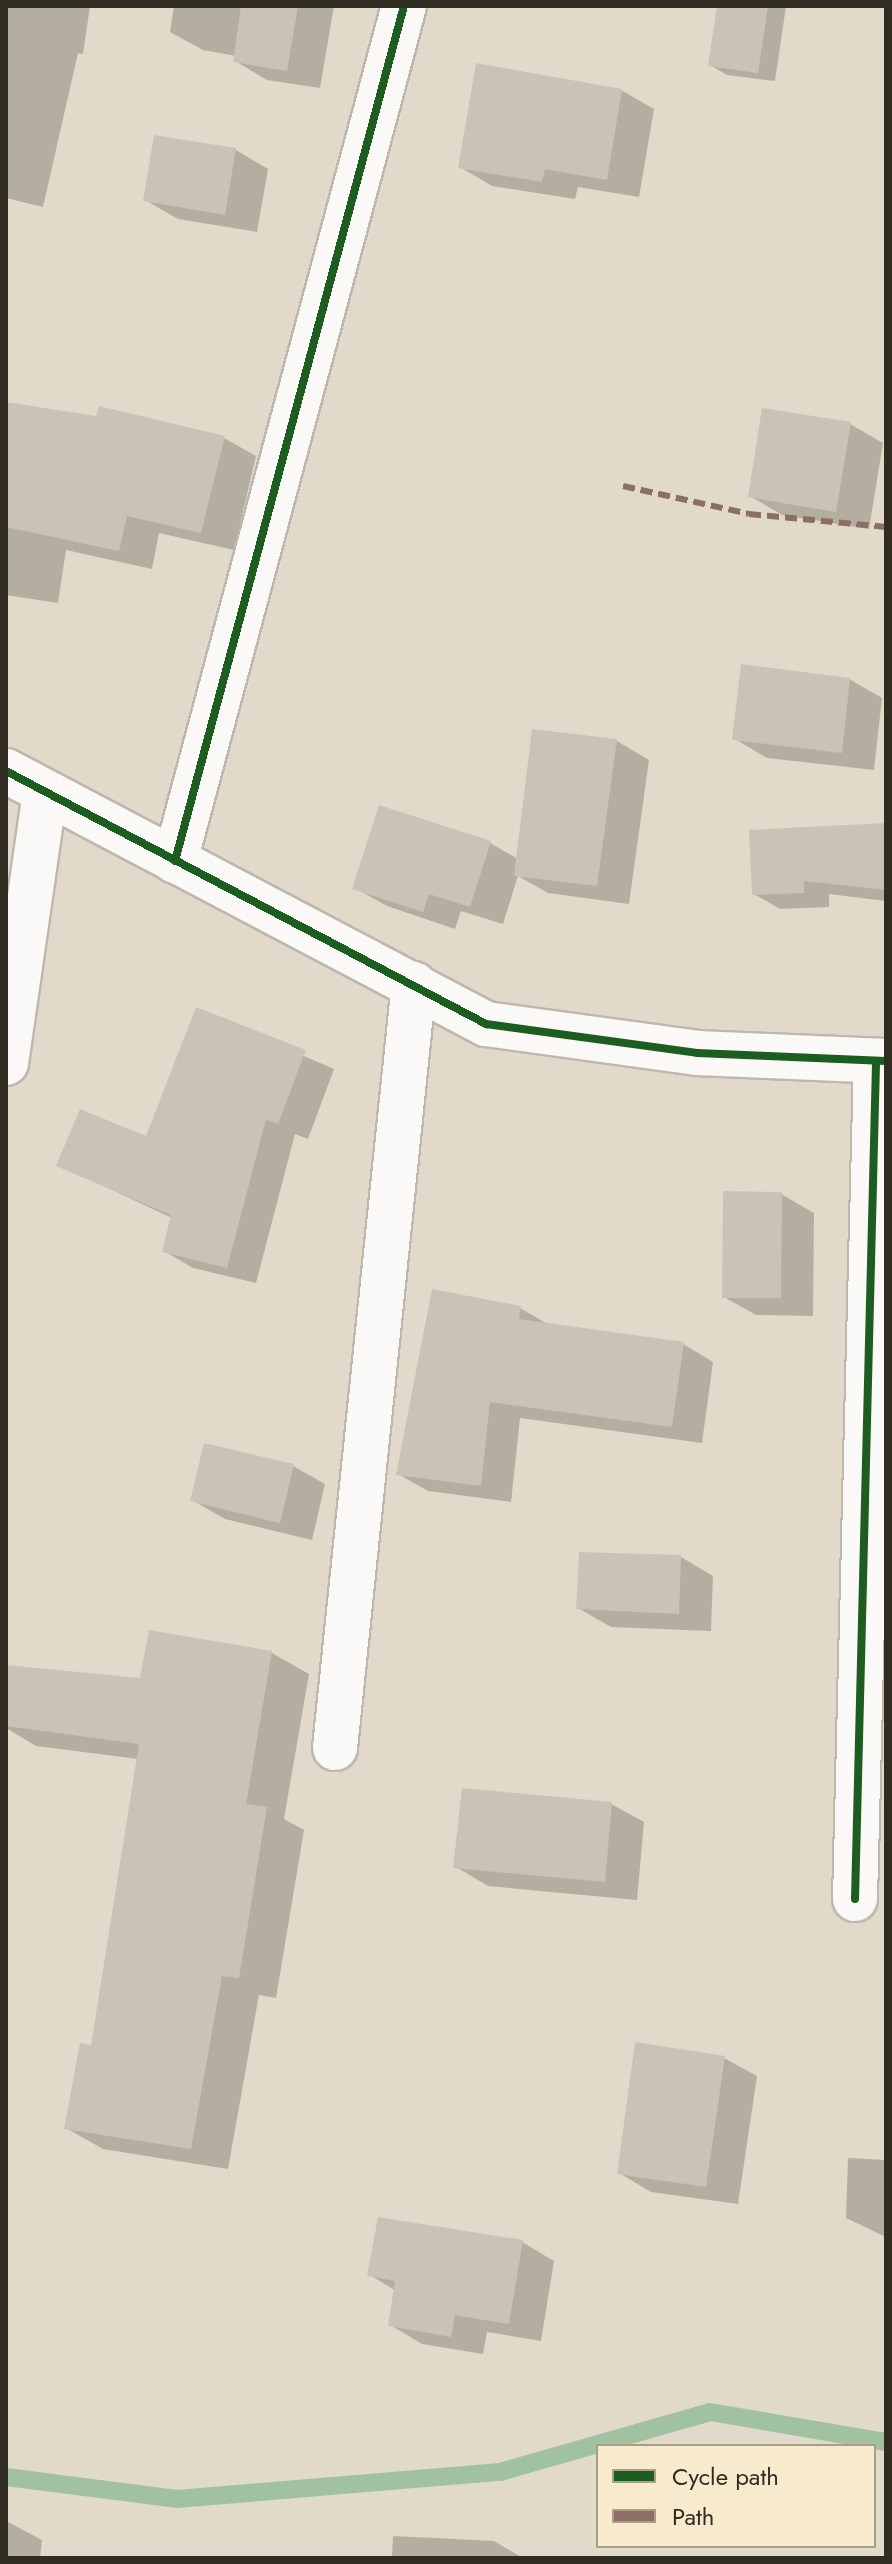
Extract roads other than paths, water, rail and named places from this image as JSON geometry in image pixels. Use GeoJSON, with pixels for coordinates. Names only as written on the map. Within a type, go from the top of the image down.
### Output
{"type":"FeatureCollection","features":[{"type":"Feature","properties":{"kind":"street"},"geometry":{"type":"LineString","coordinates":[[175,861],[404,6]]}},
{"type":"Feature","properties":{"kind":"street"},"geometry":{"type":"LineString","coordinates":[[6,771],[486,1024],[697,1053],[881,1061],[855,1899]]}},
{"type":"Feature","properties":{"kind":"street"},"geometry":{"type":"LineString","coordinates":[[6,1063],[45,793]]}},
{"type":"Feature","properties":{"kind":"street"},"geometry":{"type":"LineString","coordinates":[[335,1748],[414,984]]}},
{"type":"Feature","properties":{"kind":"waterway"},"geometry":{"type":"LineString","coordinates":[[598,2444],[710,2412],[886,2442]]}},
{"type":"Feature","properties":{"kind":"waterway"},"geometry":{"type":"LineString","coordinates":[[6,2477],[177,2499],[500,2472],[596,2445]]}}]}
